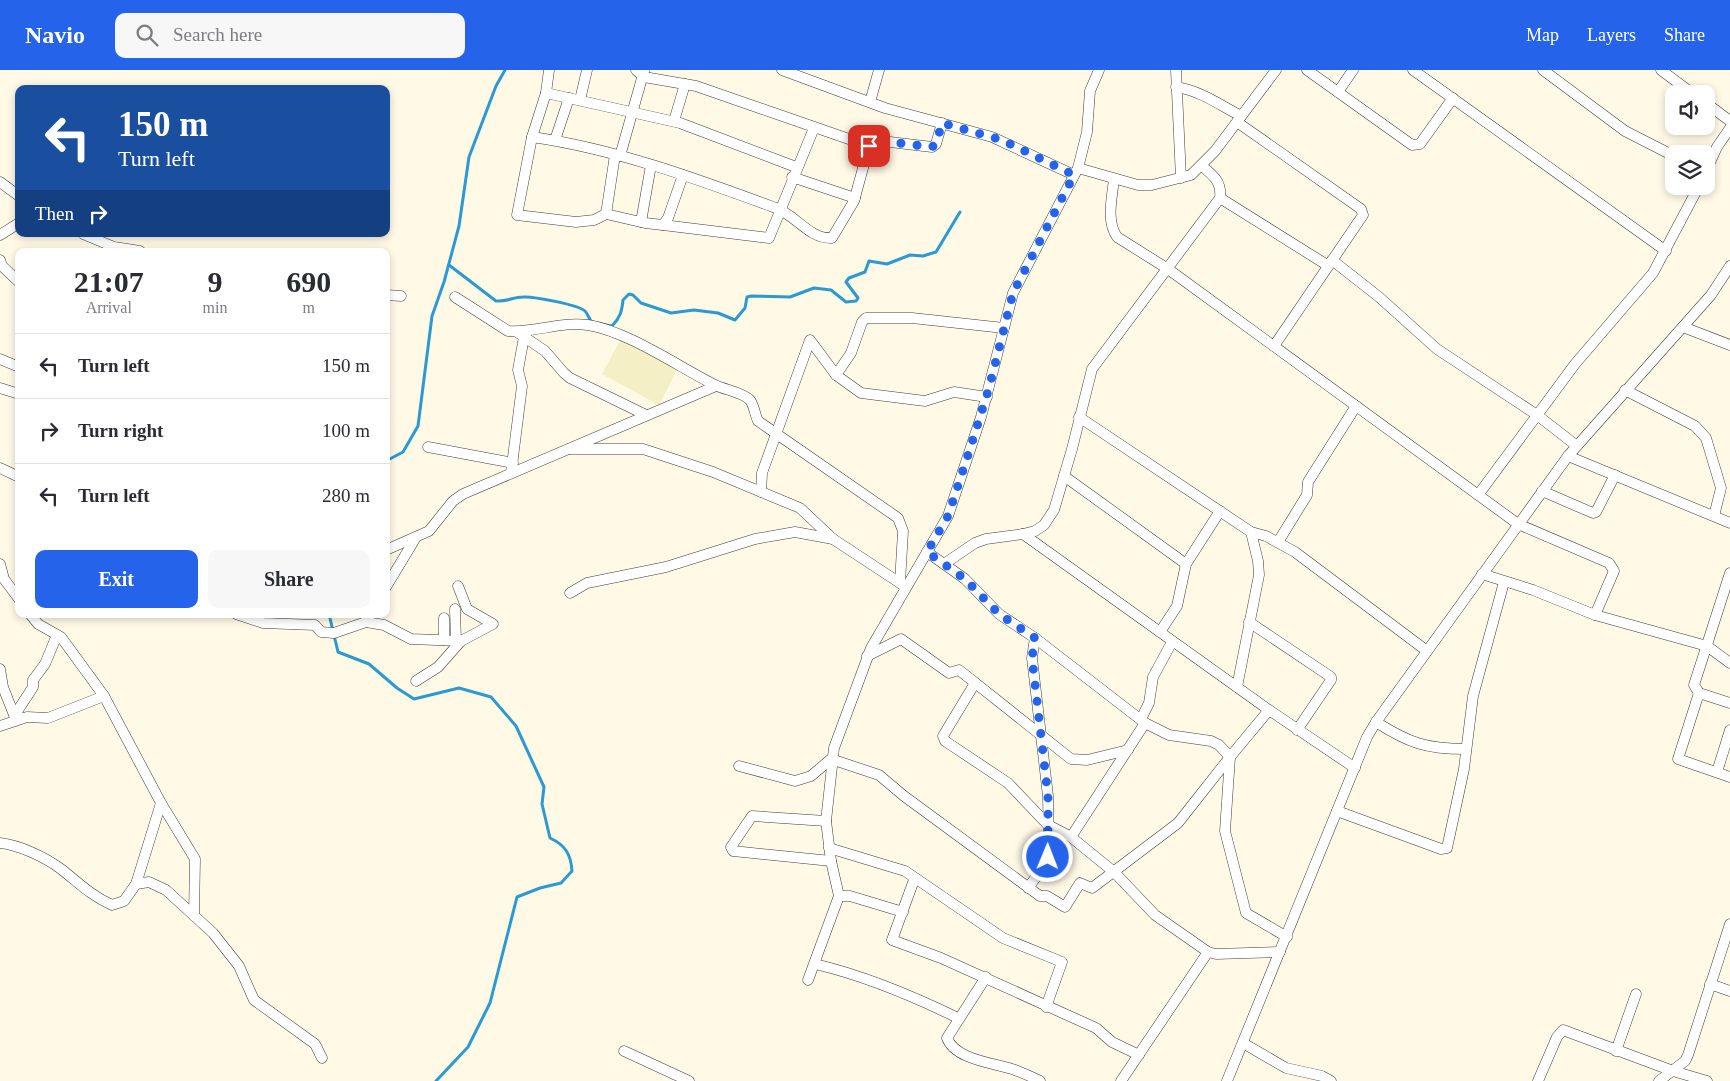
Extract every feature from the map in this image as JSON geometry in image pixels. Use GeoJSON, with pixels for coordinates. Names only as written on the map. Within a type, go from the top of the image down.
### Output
{"type":"FeatureCollection","features":[{"type":"Feature","properties":{"kind":"street"},"geometry":{"type":"LineString","coordinates":[[549,70],[546,93],[532,137],[517,215],[576,222],[594,220],[606,214],[641,222],[769,238],[794,172],[814,128]]}},
{"type":"Feature","properties":{"kind":"street"},"geometry":{"type":"LineString","coordinates":[[580,100],[587,70]]}},
{"type":"Feature","properties":{"kind":"street"},"geometry":{"type":"LineString","coordinates":[[782,70],[870,102],[1002,140],[1076,172],[1145,185],[1182,178],[1191,175],[1202,166],[1239,119],[1271,71]]}},
{"type":"Feature","properties":{"kind":"street"},"geometry":{"type":"LineString","coordinates":[[870,102],[879,70]]}},
{"type":"Feature","properties":{"kind":"street"},"geometry":{"type":"LineString","coordinates":[[808,980],[839,896],[831,861],[826,821],[831,760],[867,656],[903,585],[927,552],[948,516],[987,396],[1017,283],[1076,172],[1087,132],[1090,91],[1099,70]]}},
{"type":"Feature","properties":{"kind":"street"},"geometry":{"type":"LineString","coordinates":[[1176,70],[1182,178]]}},
{"type":"Feature","properties":{"kind":"street"},"geometry":{"type":"LineString","coordinates":[[1307,70],[1412,145],[1420,144],[1453,98]]}},
{"type":"Feature","properties":{"kind":"street"},"geometry":{"type":"LineString","coordinates":[[1338,92],[1353,70]]}},
{"type":"Feature","properties":{"kind":"street"},"geometry":{"type":"LineString","coordinates":[[1413,70],[1666,251]]}},
{"type":"Feature","properties":{"kind":"street"},"geometry":{"type":"LineString","coordinates":[[1543,70],[1625,131],[1665,151]]}},
{"type":"Feature","properties":{"kind":"street"},"geometry":{"type":"LineString","coordinates":[[1661,70],[1681,85]]}},
{"type":"Feature","properties":{"kind":"street"},"geometry":{"type":"LineString","coordinates":[[606,214],[618,156],[632,111],[641,72],[685,84],[869,146],[890,142],[932,147],[936,144],[942,123]]}},
{"type":"Feature","properties":{"kind":"street"},"geometry":{"type":"LineString","coordinates":[[674,121],[685,84]]}},
{"type":"Feature","properties":{"kind":"street"},"geometry":{"type":"LineString","coordinates":[[1176,87],[1187,88],[1200,94],[1239,119],[1360,209],[1363,216],[1329,262],[1274,346]]}},
{"type":"Feature","properties":{"kind":"street"},"geometry":{"type":"LineString","coordinates":[[546,93],[674,121],[855,198]]}},
{"type":"Feature","properties":{"kind":"street"},"geometry":{"type":"LineString","coordinates":[[555,140],[569,98]]}},
{"type":"Feature","properties":{"kind":"street"},"geometry":{"type":"LineString","coordinates":[[1715,110],[1730,121]]}},
{"type":"Feature","properties":{"kind":"street"},"geometry":{"type":"LineString","coordinates":[[1715,153],[1730,128]]}},
{"type":"Feature","properties":{"kind":"street"},"geometry":{"type":"LineString","coordinates":[[532,137],[555,140],[683,175],[780,209],[823,238],[832,238],[855,198],[869,146]]}},
{"type":"Feature","properties":{"kind":"street"},"geometry":{"type":"LineString","coordinates":[[641,222],[651,165]]}},
{"type":"Feature","properties":{"kind":"street"},"geometry":{"type":"LineString","coordinates":[[944,564],[974,543],[986,539],[1035,531],[1044,525],[1054,510],[1092,369],[1220,198],[1220,186],[1216,178],[1202,166]]}},
{"type":"Feature","properties":{"kind":"street"},"geometry":{"type":"LineString","coordinates":[[663,224],[668,218],[683,175]]}},
{"type":"Feature","properties":{"kind":"street"},"geometry":{"type":"LineString","coordinates":[[1114,179],[1111,217],[1112,231],[1117,237],[1168,269],[1518,524],[1613,567],[1614,571],[1595,615]]}},
{"type":"Feature","properties":{"kind":"street"},"geometry":{"type":"LineString","coordinates":[[0,182],[15,193]]}},
{"type":"Feature","properties":{"kind":"street"},"geometry":{"type":"LineString","coordinates":[[1478,495],[1575,364],[1653,273],[1694,195]]}},
{"type":"Feature","properties":{"kind":"street"},"geometry":{"type":"LineString","coordinates":[[1220,198],[1329,262],[1379,297],[1437,349],[1537,415],[1577,446]]}},
{"type":"Feature","properties":{"kind":"street"},"geometry":{"type":"LineString","coordinates":[[0,235],[15,226]]}},
{"type":"Feature","properties":{"kind":"street"},"geometry":{"type":"LineString","coordinates":[[90,237],[114,248]]}},
{"type":"Feature","properties":{"kind":"street"},"geometry":{"type":"LineString","coordinates":[[0,260],[2,266],[15,278]]}},
{"type":"Feature","properties":{"kind":"street"},"geometry":{"type":"LineString","coordinates":[[1227,1081],[1337,811],[1376,722],[1568,456],[1683,327],[1728,272]]}},
{"type":"Feature","properties":{"kind":"street"},"geometry":{"type":"LineString","coordinates":[[390,295],[401,296]]}},
{"type":"Feature","properties":{"kind":"street"},"geometry":{"type":"LineString","coordinates":[[455,297],[508,331],[520,334],[545,351],[570,378],[646,415]]}},
{"type":"Feature","properties":{"kind":"street"},"geometry":{"type":"LineString","coordinates":[[836,375],[848,360],[862,322],[866,318],[912,318],[1004,328]]}},
{"type":"Feature","properties":{"kind":"street"},"geometry":{"type":"LineString","coordinates":[[520,334],[568,324],[590,325],[626,338],[716,386],[751,402],[758,421],[898,518],[903,531],[903,585]]}},
{"type":"Feature","properties":{"kind":"street"},"geometry":{"type":"LineString","coordinates":[[1683,327],[1730,345]]}},
{"type":"Feature","properties":{"kind":"street"},"geometry":{"type":"LineString","coordinates":[[511,473],[522,386],[518,370],[520,334]]}},
{"type":"Feature","properties":{"kind":"street"},"geometry":{"type":"LineString","coordinates":[[761,492],[762,473],[808,341],[813,341],[822,358],[836,375],[853,389],[866,395],[925,401],[954,392],[987,396]]}},
{"type":"Feature","properties":{"kind":"street"},"geometry":{"type":"LineString","coordinates":[[0,359],[15,365]]}},
{"type":"Feature","properties":{"kind":"street"},"geometry":{"type":"LineString","coordinates":[[390,548],[416,538],[434,526],[453,502],[463,494],[716,386]]}},
{"type":"Feature","properties":{"kind":"street"},"geometry":{"type":"LineString","coordinates":[[0,388],[15,393]]}},
{"type":"Feature","properties":{"kind":"street"},"geometry":{"type":"LineString","coordinates":[[1626,390],[1695,426],[1706,438],[1721,488],[1714,516]]}},
{"type":"Feature","properties":{"kind":"street"},"geometry":{"type":"LineString","coordinates":[[1278,542],[1307,495],[1308,482],[1356,406]]}},
{"type":"Feature","properties":{"kind":"street"},"geometry":{"type":"LineString","coordinates":[[1079,417],[1251,532],[1278,542],[1427,651]]}},
{"type":"Feature","properties":{"kind":"street"},"geometry":{"type":"LineString","coordinates":[[428,447],[513,462]]}},
{"type":"Feature","properties":{"kind":"street"},"geometry":{"type":"LineString","coordinates":[[569,449],[643,449],[713,472],[800,508],[833,539],[903,585]]}},
{"type":"Feature","properties":{"kind":"street"},"geometry":{"type":"LineString","coordinates":[[1568,456],[1730,523]]}},
{"type":"Feature","properties":{"kind":"street"},"geometry":{"type":"LineString","coordinates":[[0,468],[15,475]]}},
{"type":"Feature","properties":{"kind":"street"},"geometry":{"type":"LineString","coordinates":[[1064,476],[1186,564]]}},
{"type":"Feature","properties":{"kind":"street"},"geometry":{"type":"LineString","coordinates":[[1542,491],[1593,513],[1596,512],[1615,476]]}},
{"type":"Feature","properties":{"kind":"street"},"geometry":{"type":"LineString","coordinates":[[1160,632],[1177,606],[1186,564],[1220,511]]}},
{"type":"Feature","properties":{"kind":"street"},"geometry":{"type":"LineString","coordinates":[[570,593],[587,583],[666,567],[755,539],[796,532],[833,539]]}},
{"type":"Feature","properties":{"kind":"street"},"geometry":{"type":"LineString","coordinates":[[1236,687],[1259,576],[1258,561],[1251,532]]}},
{"type":"Feature","properties":{"kind":"street"},"geometry":{"type":"LineString","coordinates":[[1023,534],[1172,642],[1297,730],[1355,768]]}},
{"type":"Feature","properties":{"kind":"street"},"geometry":{"type":"LineString","coordinates":[[390,580],[416,538]]}},
{"type":"Feature","properties":{"kind":"street"},"geometry":{"type":"LineString","coordinates":[[927,552],[976,589],[999,614],[1035,638],[1143,721],[1169,735],[1211,741],[1219,745],[1230,756],[1225,831],[1245,910],[1248,916],[1287,937]]}},
{"type":"Feature","properties":{"kind":"street"},"geometry":{"type":"LineString","coordinates":[[0,564],[2,580],[15,595]]}},
{"type":"Feature","properties":{"kind":"street"},"geometry":{"type":"LineString","coordinates":[[1730,573],[1726,603],[1694,681],[1699,693],[1678,759],[1730,777]]}},
{"type":"Feature","properties":{"kind":"street"},"geometry":{"type":"LineString","coordinates":[[1482,574],[1595,615],[1707,646],[1730,663]]}},
{"type":"Feature","properties":{"kind":"street"},"geometry":{"type":"LineString","coordinates":[[1337,811],[1444,850],[1447,848],[1464,769],[1473,696],[1504,582]]}},
{"type":"Feature","properties":{"kind":"street"},"geometry":{"type":"LineString","coordinates":[[416,681],[438,667],[458,641],[493,624],[468,608],[458,586]]}},
{"type":"Feature","properties":{"kind":"street"},"geometry":{"type":"LineString","coordinates":[[456,609],[458,641]]}},
{"type":"Feature","properties":{"kind":"street"},"geometry":{"type":"LineString","coordinates":[[33,618],[38,624],[61,637],[104,696],[161,803],[195,859],[194,916]]}},
{"type":"Feature","properties":{"kind":"street"},"geometry":{"type":"LineString","coordinates":[[250,618],[263,622],[315,625],[321,632],[334,632],[368,618],[411,639],[458,641]]}},
{"type":"Feature","properties":{"kind":"street"},"geometry":{"type":"LineString","coordinates":[[444,618],[444,640]]}},
{"type":"Feature","properties":{"kind":"street"},"geometry":{"type":"LineString","coordinates":[[1250,622],[1331,677],[1331,680],[1297,730]]}},
{"type":"Feature","properties":{"kind":"street"},"geometry":{"type":"LineString","coordinates":[[16,720],[18,710],[33,687],[33,680],[45,664],[57,635]]}},
{"type":"Feature","properties":{"kind":"street"},"geometry":{"type":"LineString","coordinates":[[1028,888],[1048,857],[1048,796],[1032,649],[1035,638]]}},
{"type":"Feature","properties":{"kind":"street"},"geometry":{"type":"LineString","coordinates":[[867,656],[902,639],[949,673],[959,670],[1071,759],[1077,760],[1128,750]]}},
{"type":"Feature","properties":{"kind":"street"},"geometry":{"type":"LineString","coordinates":[[1071,837],[1128,750],[1143,721],[1149,703],[1153,677],[1172,642]]}},
{"type":"Feature","properties":{"kind":"street"},"geometry":{"type":"LineString","coordinates":[[0,668],[3,687],[16,720]]}},
{"type":"Feature","properties":{"kind":"street"},"geometry":{"type":"LineString","coordinates":[[975,683],[943,738],[1008,783],[1048,825],[1071,837],[1114,872],[1155,915],[1208,952],[1216,954],[1280,952]]}},
{"type":"Feature","properties":{"kind":"street"},"geometry":{"type":"LineString","coordinates":[[1699,693],[1730,703]]}},
{"type":"Feature","properties":{"kind":"street"},"geometry":{"type":"LineString","coordinates":[[0,726],[27,717],[48,718],[104,696]]}},
{"type":"Feature","properties":{"kind":"street"},"geometry":{"type":"LineString","coordinates":[[831,760],[879,775],[904,796],[1028,888],[1040,896],[1047,896],[1065,907],[1080,884],[1092,888],[1178,823],[1230,756],[1269,710]]}},
{"type":"Feature","properties":{"kind":"street"},"geometry":{"type":"LineString","coordinates":[[1376,722],[1400,737],[1418,745],[1443,749],[1466,749]]}},
{"type":"Feature","properties":{"kind":"street"},"geometry":{"type":"LineString","coordinates":[[1717,772],[1730,730]]}},
{"type":"Feature","properties":{"kind":"street"},"geometry":{"type":"LineString","coordinates":[[739,766],[795,781],[811,776],[831,760]]}},
{"type":"Feature","properties":{"kind":"street"},"geometry":{"type":"LineString","coordinates":[[0,843],[38,856],[60,868],[94,897],[112,905],[124,901],[137,881],[161,803]]}},
{"type":"Feature","properties":{"kind":"street"},"geometry":{"type":"LineString","coordinates":[[826,821],[752,816],[730,847],[733,851],[831,861]]}},
{"type":"Feature","properties":{"kind":"street"},"geometry":{"type":"LineString","coordinates":[[830,848],[905,871],[914,880],[1002,938],[1062,962],[1046,1007]]}},
{"type":"Feature","properties":{"kind":"street"},"geometry":{"type":"LineString","coordinates":[[914,880],[892,940],[986,977],[1046,1007],[1096,1028],[1112,1042],[1139,1055]]}},
{"type":"Feature","properties":{"kind":"street"},"geometry":{"type":"LineString","coordinates":[[137,881],[149,882],[166,890],[213,933],[239,966],[254,1000],[315,1044],[322,1058]]}},
{"type":"Feature","properties":{"kind":"street"},"geometry":{"type":"LineString","coordinates":[[839,896],[850,896],[903,912]]}},
{"type":"Feature","properties":{"kind":"street"},"geometry":{"type":"LineString","coordinates":[[1659,1081],[1673,1072],[1688,1055],[1730,924]]}},
{"type":"Feature","properties":{"kind":"street"},"geometry":{"type":"LineString","coordinates":[[1121,1081],[1208,952]]}},
{"type":"Feature","properties":{"kind":"street"},"geometry":{"type":"LineString","coordinates":[[815,964],[884,984],[958,1018]]}},
{"type":"Feature","properties":{"kind":"street"},"geometry":{"type":"LineString","coordinates":[[986,977],[958,1018],[947,1038],[954,1048],[978,1060],[1014,1070],[1040,1081]]}},
{"type":"Feature","properties":{"kind":"street"},"geometry":{"type":"LineString","coordinates":[[1710,984],[1730,991]]}},
{"type":"Feature","properties":{"kind":"street"},"geometry":{"type":"LineString","coordinates":[[1616,1051],[1636,994]]}},
{"type":"Feature","properties":{"kind":"street"},"geometry":{"type":"LineString","coordinates":[[1538,1081],[1557,1037],[1563,1030],[1673,1072],[1701,1080]]}},
{"type":"Feature","properties":{"kind":"street"},"geometry":{"type":"LineString","coordinates":[[1244,1040],[1286,1068],[1311,1077],[1331,1081]]}},
{"type":"Feature","properties":{"kind":"street"},"geometry":{"type":"LineString","coordinates":[[624,1051],[689,1081]]}},
{"type":"Feature","properties":{"kind":"shaded area"},"geometry":{"type":"Polygon","coordinates":[[[622,337],[679,366],[659,405],[602,374],[622,337]]]}},
{"type":"Feature","properties":{"kind":"waterway"},"geometry":{"type":"LineString","coordinates":[[390,459],[403,452],[418,426],[432,316],[444,282],[459,226],[469,157],[496,86],[505,70]]}},
{"type":"Feature","properties":{"kind":"waterway"},"geometry":{"type":"LineString","coordinates":[[449,265],[496,301],[523,297],[555,301],[581,309],[586,312],[591,321],[601,324],[612,326],[620,314],[623,300],[629,294],[633,295],[641,303],[671,313],[694,310],[718,313],[735,320],[745,308],[747,297],[751,296],[790,297],[814,288],[831,290],[846,302],[856,301],[858,298],[846,282],[849,278],[865,272],[869,261],[887,264],[910,255],[923,256],[936,252],[960,212]]}},
{"type":"Feature","properties":{"kind":"waterway"},"geometry":{"type":"LineString","coordinates":[[330,618],[338,652],[369,664],[397,688],[414,699],[459,688],[491,697],[516,726],[544,787],[542,804],[550,838],[560,844],[569,855],[572,871],[561,883],[540,888],[517,897],[490,1003],[468,1047],[436,1081]]}},
{"type":"Feature","properties":{"kind":"route"},"geometry":{"type":"LineString","coordinates":[[869,146],[890,142],[932,147],[936,144],[942,123],[992,136],[1074,175],[1013,293],[981,417],[948,516],[927,552],[965,579],[999,614],[1035,638],[1032,658],[1048,796],[1048,857]]}}]}
